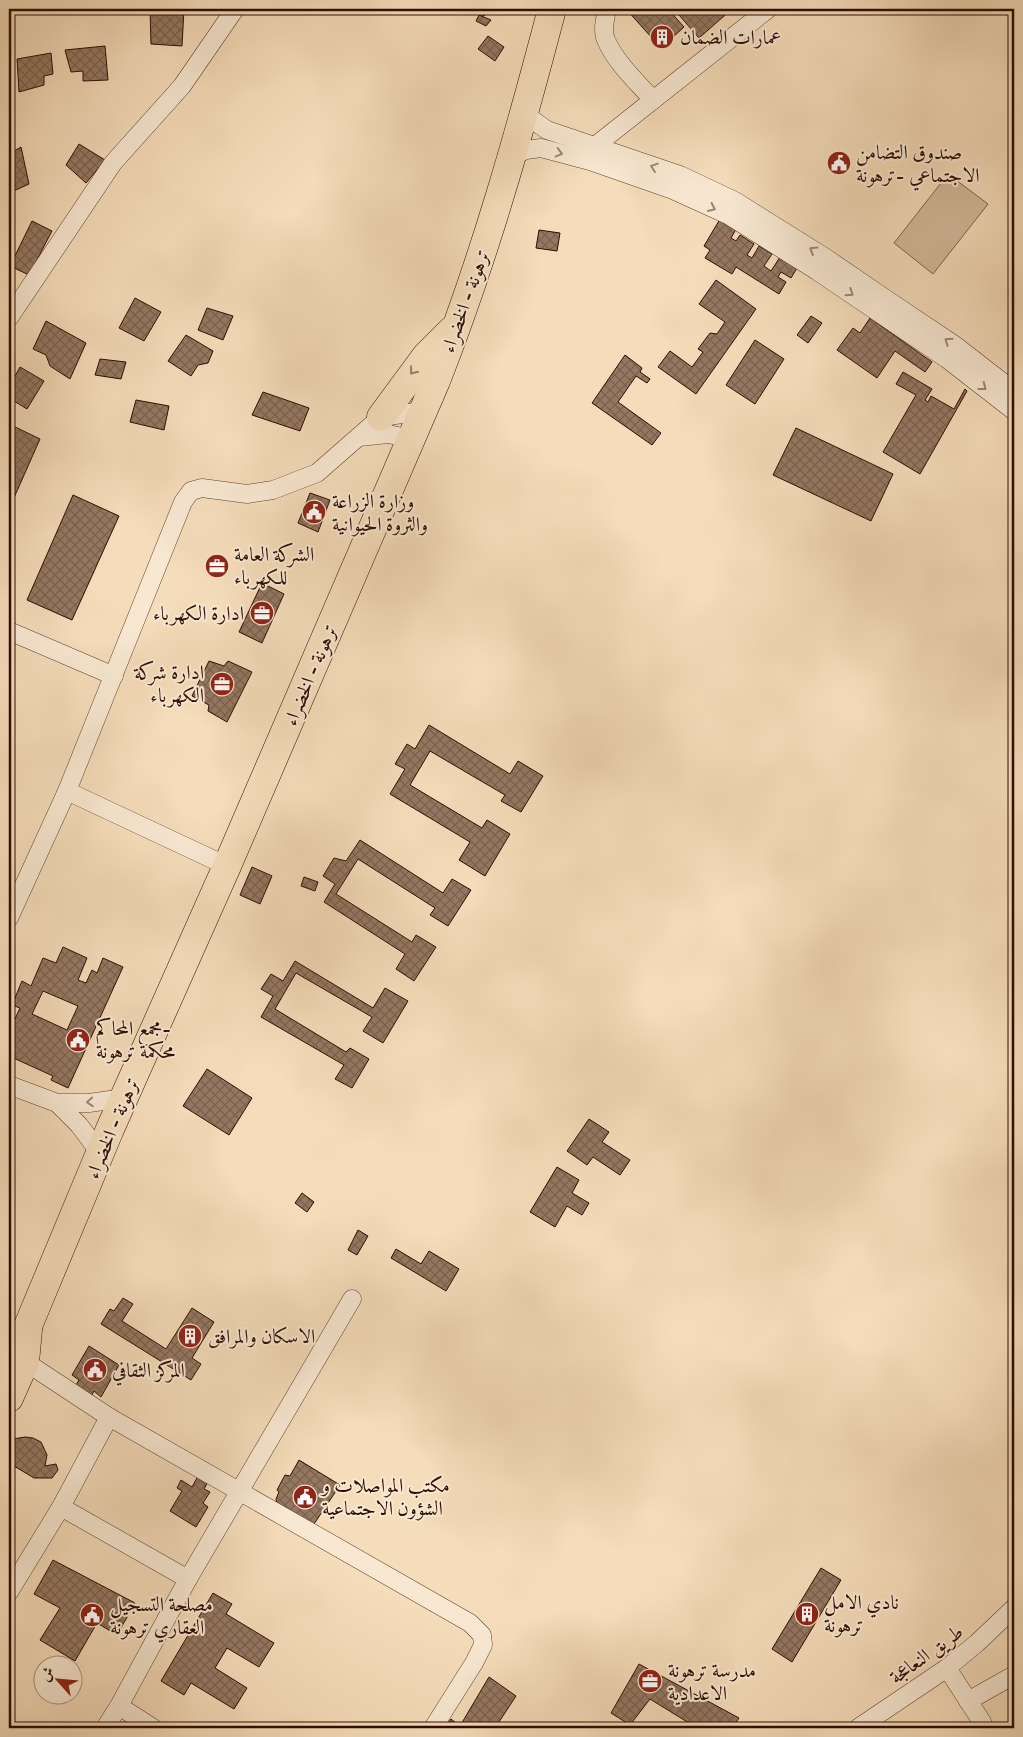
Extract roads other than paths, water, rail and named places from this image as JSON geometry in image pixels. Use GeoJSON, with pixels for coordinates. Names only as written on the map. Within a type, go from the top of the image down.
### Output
{"type":"FeatureCollection","features":[{"type":"Feature","properties":{"kind":"highway","name":"ترهونة - الخضراء"},"geometry":{"type":"LineString","coordinates":[[9,1398],[13,1354],[28,1326],[100,1153],[412,439],[459,323],[497,209],[552,9]]}},
{"type":"Feature","properties":{"kind":"highway"},"geometry":{"type":"LineString","coordinates":[[381,417],[426,356],[459,323]]}},
{"type":"Feature","properties":{"kind":"street"},"geometry":{"type":"LineString","coordinates":[[9,318],[113,163],[182,86],[235,9]]}},
{"type":"Feature","properties":{"kind":"street"},"geometry":{"type":"LineString","coordinates":[[607,9],[604,22],[606,39],[619,61],[653,100]]}},
{"type":"Feature","properties":{"kind":"street"},"geometry":{"type":"LineString","coordinates":[[593,154],[653,100],[768,9]]}},
{"type":"Feature","properties":{"kind":"street"},"geometry":{"type":"LineString","coordinates":[[525,112],[547,130],[593,154]]}},
{"type":"Feature","properties":{"kind":"street"},"geometry":{"type":"LineString","coordinates":[[512,156],[526,150],[541,148],[593,154],[680,175],[735,201],[826,258],[947,359],[1014,411]]}},
{"type":"Feature","properties":{"kind":"street"},"geometry":{"type":"LineString","coordinates":[[882,305],[956,346],[1014,391]]}},
{"type":"Feature","properties":{"kind":"street"},"geometry":{"type":"LineString","coordinates":[[9,918],[67,791],[183,502],[191,491],[202,488],[247,494],[273,490],[317,473],[381,417],[423,412]]}},
{"type":"Feature","properties":{"kind":"street"},"geometry":{"type":"LineString","coordinates":[[359,437],[388,434],[412,439]]}},
{"type":"Feature","properties":{"kind":"street"},"geometry":{"type":"LineString","coordinates":[[9,631],[114,676]]}},
{"type":"Feature","properties":{"kind":"street"},"geometry":{"type":"LineString","coordinates":[[67,791],[227,866]]}},
{"type":"Feature","properties":{"kind":"street"},"geometry":{"type":"LineString","coordinates":[[9,1085],[57,1103],[89,1103],[124,1098]]}},
{"type":"Feature","properties":{"kind":"street"},"geometry":{"type":"LineString","coordinates":[[57,1103],[79,1125],[100,1153]]}},
{"type":"Feature","properties":{"kind":"street"},"geometry":{"type":"LineString","coordinates":[[105,1728],[119,1706],[188,1579],[352,1298]]}},
{"type":"Feature","properties":{"kind":"street"},"geometry":{"type":"LineString","coordinates":[[13,1354],[109,1417],[470,1623],[482,1635],[484,1644],[433,1728]]}},
{"type":"Feature","properties":{"kind":"street"},"geometry":{"type":"LineString","coordinates":[[9,1592],[61,1507],[109,1417]]}},
{"type":"Feature","properties":{"kind":"street"},"geometry":{"type":"LineString","coordinates":[[61,1507],[188,1579]]}},
{"type":"Feature","properties":{"kind":"street","name":"طريق النعاعجة"},"geometry":{"type":"LineString","coordinates":[[858,1728],[947,1668],[978,1643],[1014,1608]]}},
{"type":"Feature","properties":{"kind":"street"},"geometry":{"type":"LineString","coordinates":[[947,1668],[984,1728]]}},
{"type":"Feature","properties":{"kind":"street"},"geometry":{"type":"LineString","coordinates":[[968,1701],[1014,1675]]}},
{"type":"Feature","properties":{"kind":"street"},"geometry":{"type":"LineString","coordinates":[[119,1706],[153,1728]]}},
{"type":"Feature","properties":{"kind":"place","name":"عمارات الضمان"},"geometry":{"type":"Point","coordinates":[662,37]}},
{"type":"Feature","properties":{"kind":"place","name":"صندوق التضامن الاجتماعي -ترهونة"},"geometry":{"type":"Point","coordinates":[839,163]}},
{"type":"Feature","properties":{"kind":"place","name":"وزارة الزراعة والثروة الحيوانية"},"geometry":{"type":"Point","coordinates":[314,512]}},
{"type":"Feature","properties":{"kind":"place","name":"الشركة العامة للكهرباء"},"geometry":{"type":"Point","coordinates":[217,566]}},
{"type":"Feature","properties":{"kind":"place","name":"ادارة الكهرباء"},"geometry":{"type":"Point","coordinates":[262,613]}},
{"type":"Feature","properties":{"kind":"place","name":"ادارة شركة الكهرباء"},"geometry":{"type":"Point","coordinates":[222,684]}},
{"type":"Feature","properties":{"kind":"place","name":"مجمع المحاكم- محكمة ترهونة"},"geometry":{"type":"Point","coordinates":[78,1040]}},
{"type":"Feature","properties":{"kind":"place","name":"الاسكان والمرافق"},"geometry":{"type":"Point","coordinates":[190,1336]}},
{"type":"Feature","properties":{"kind":"place","name":"المركز الثقافي"},"geometry":{"type":"Point","coordinates":[95,1370]}},
{"type":"Feature","properties":{"kind":"place","name":"مكتب المواصلات و الشؤون الاجتماعية"},"geometry":{"type":"Point","coordinates":[305,1497]}},
{"type":"Feature","properties":{"kind":"place","name":"نادي الامل ترهونة"},"geometry":{"type":"Point","coordinates":[807,1614]}},
{"type":"Feature","properties":{"kind":"place","name":"مصلحة التسجيل العقاري ترهونة"},"geometry":{"type":"Point","coordinates":[92,1615]}},
{"type":"Feature","properties":{"kind":"place","name":"مدرسة ترهونة الاعدادية"},"geometry":{"type":"Point","coordinates":[650,1681]}}]}
